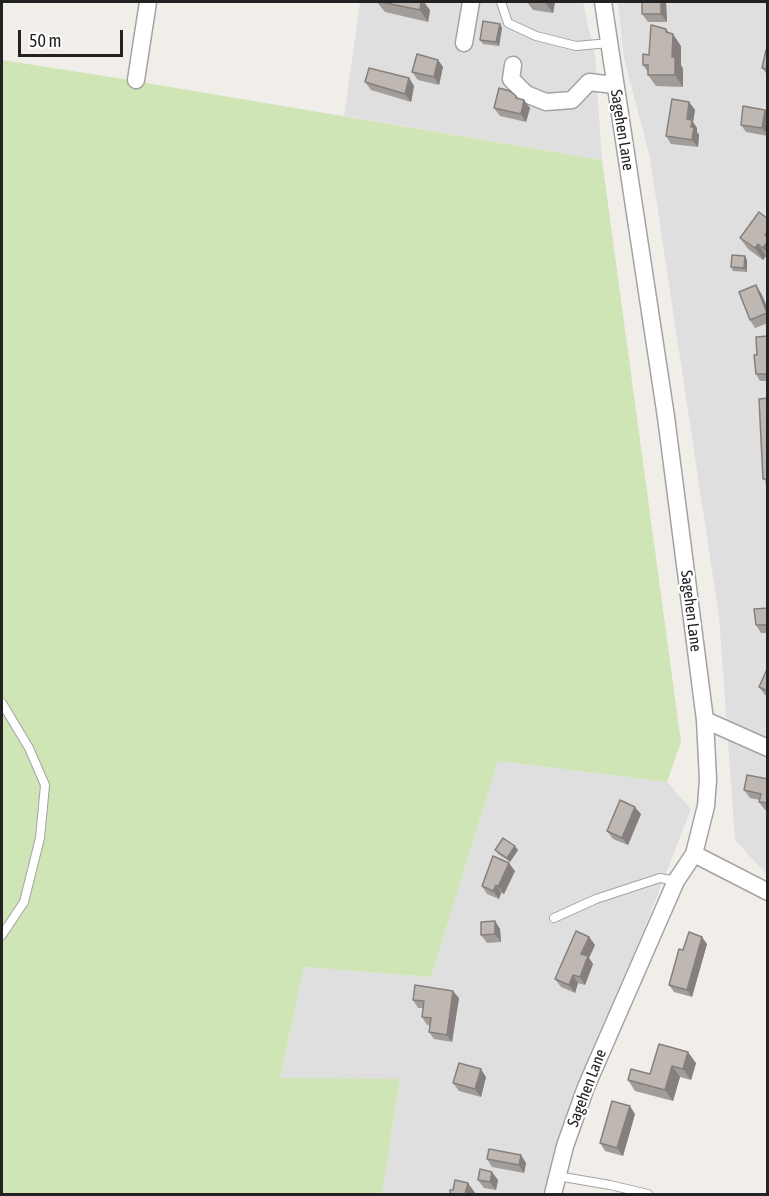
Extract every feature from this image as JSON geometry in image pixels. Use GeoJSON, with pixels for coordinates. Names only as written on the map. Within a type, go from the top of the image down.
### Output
{"type":"FeatureCollection","features":[{"type":"Feature","properties":{"kind":"street"},"geometry":{"type":"LineString","coordinates":[[136,80],[148,2]]}},
{"type":"Feature","properties":{"kind":"street"},"geometry":{"type":"LineString","coordinates":[[464,43],[471,2]]}},
{"type":"Feature","properties":{"kind":"street","name":"Sagehen Lane"},"geometry":{"type":"LineString","coordinates":[[553,1194],[565,1146],[586,1087],[676,881],[694,854],[706,806],[708,780],[705,720],[666,417],[603,2]]}},
{"type":"Feature","properties":{"kind":"street"},"geometry":{"type":"LineString","coordinates":[[513,65],[511,79],[526,94],[546,102],[572,100],[590,82],[614,85]]}},
{"type":"Feature","properties":{"kind":"street"},"geometry":{"type":"LineString","coordinates":[[705,720],[768,748]]}},
{"type":"Feature","properties":{"kind":"street"},"geometry":{"type":"LineString","coordinates":[[694,854],[768,892]]}},
{"type":"Feature","properties":{"kind":"lane"},"geometry":{"type":"LineString","coordinates":[[501,2],[508,22],[536,36],[576,46],[609,43]]}},
{"type":"Feature","properties":{"kind":"lane"},"geometry":{"type":"LineString","coordinates":[[2,703],[29,748],[45,785],[40,838],[24,902],[2,935]]}},
{"type":"Feature","properties":{"kind":"lane"},"geometry":{"type":"LineString","coordinates":[[554,918],[596,899],[660,878],[676,881]]}},
{"type":"Feature","properties":{"kind":"lane"},"geometry":{"type":"LineString","coordinates":[[557,1176],[648,1194]]}},
{"type":"Feature","properties":{"kind":"shaded area"},"geometry":{"type":"Polygon","coordinates":[[[360,2],[583,2],[595,56],[602,160],[344,116],[360,2]]]}},
{"type":"Feature","properties":{"kind":"shaded area"},"geometry":{"type":"Polygon","coordinates":[[[618,2],[767,2],[767,875],[735,840],[719,617],[650,158],[624,58],[618,2]]]}},
{"type":"Feature","properties":{"kind":"shaded area"},"geometry":{"type":"Polygon","coordinates":[[[498,761],[667,782],[691,809],[643,932],[591,1052],[554,1156],[547,1194],[382,1194],[400,1079],[280,1078],[304,967],[431,977],[498,761]]]}},
{"type":"Feature","properties":{"kind":"green space"},"geometry":{"type":"Polygon","coordinates":[[[2,60],[602,160],[681,742],[667,782],[498,761],[431,977],[304,967],[280,1078],[400,1079],[382,1194],[2,1194],[2,60]]]}},
{"type":"Feature","properties":{"kind":"building"},"geometry":{"type":"Polygon","coordinates":[[[381,2],[421,2],[420,10],[381,2]]]}},
{"type":"Feature","properties":{"kind":"building"},"geometry":{"type":"Polygon","coordinates":[[[642,2],[661,2],[661,14],[642,14],[642,2]]]}},
{"type":"Feature","properties":{"kind":"building"},"geometry":{"type":"Polygon","coordinates":[[[483,21],[500,24],[496,42],[480,40],[483,21]]]}},
{"type":"Feature","properties":{"kind":"building"},"geometry":{"type":"Polygon","coordinates":[[[651,25],[666,29],[666,32],[673,34],[672,57],[675,57],[675,75],[648,75],[648,65],[643,65],[643,54],[649,55],[651,25]]]}},
{"type":"Feature","properties":{"kind":"building"},"geometry":{"type":"Polygon","coordinates":[[[766,50],[768,51],[768,69],[762,68],[766,50]]]}},
{"type":"Feature","properties":{"kind":"building"},"geometry":{"type":"Polygon","coordinates":[[[417,54],[438,60],[434,77],[412,72],[417,54]]]}},
{"type":"Feature","properties":{"kind":"building"},"geometry":{"type":"Polygon","coordinates":[[[369,68],[409,78],[405,94],[365,82],[369,68]]]}},
{"type":"Feature","properties":{"kind":"building"},"geometry":{"type":"Polygon","coordinates":[[[499,88],[510,91],[516,98],[524,100],[521,114],[494,108],[499,88]]]}},
{"type":"Feature","properties":{"kind":"building"},"geometry":{"type":"Polygon","coordinates":[[[672,99],[689,102],[687,119],[692,120],[691,127],[694,127],[692,140],[666,136],[672,99]]]}},
{"type":"Feature","properties":{"kind":"building"},"geometry":{"type":"Polygon","coordinates":[[[743,106],[765,110],[762,128],[741,125],[743,106]]]}},
{"type":"Feature","properties":{"kind":"building"},"geometry":{"type":"Polygon","coordinates":[[[759,212],[768,219],[768,231],[765,235],[768,241],[763,248],[758,244],[755,248],[740,238],[759,212]]]}},
{"type":"Feature","properties":{"kind":"building"},"geometry":{"type":"Polygon","coordinates":[[[732,255],[745,256],[744,268],[731,267],[732,255]]]}},
{"type":"Feature","properties":{"kind":"building"},"geometry":{"type":"Polygon","coordinates":[[[756,285],[767,313],[750,320],[739,292],[756,285]]]}},
{"type":"Feature","properties":{"kind":"building"},"geometry":{"type":"Polygon","coordinates":[[[768,336],[768,374],[756,374],[754,355],[757,355],[756,337],[768,336]]]}},
{"type":"Feature","properties":{"kind":"building"},"geometry":{"type":"Polygon","coordinates":[[[768,398],[768,499],[766,479],[763,479],[759,399],[768,398]]]}},
{"type":"Feature","properties":{"kind":"building"},"geometry":{"type":"Polygon","coordinates":[[[768,608],[768,625],[756,625],[754,609],[768,608]]]}},
{"type":"Feature","properties":{"kind":"building"},"geometry":{"type":"Polygon","coordinates":[[[768,667],[768,691],[759,687],[768,667]]]}},
{"type":"Feature","properties":{"kind":"building"},"geometry":{"type":"Polygon","coordinates":[[[747,775],[768,779],[768,803],[759,802],[761,794],[744,790],[747,775]]]}},
{"type":"Feature","properties":{"kind":"building"},"geometry":{"type":"Polygon","coordinates":[[[620,800],[635,807],[622,838],[607,831],[620,800]]]}},
{"type":"Feature","properties":{"kind":"building"},"geometry":{"type":"Polygon","coordinates":[[[503,838],[515,846],[507,858],[495,850],[503,838]]]}},
{"type":"Feature","properties":{"kind":"building"},"geometry":{"type":"Polygon","coordinates":[[[493,856],[509,863],[498,887],[496,885],[493,891],[482,886],[493,856]]]}},
{"type":"Feature","properties":{"kind":"building"},"geometry":{"type":"Polygon","coordinates":[[[495,921],[495,934],[481,935],[481,922],[495,921]]]}},
{"type":"Feature","properties":{"kind":"building"},"geometry":{"type":"Polygon","coordinates":[[[576,931],[589,937],[581,954],[588,956],[580,977],[573,975],[569,985],[555,979],[576,931]]]}},
{"type":"Feature","properties":{"kind":"building"},"geometry":{"type":"Polygon","coordinates":[[[689,932],[702,937],[687,990],[669,985],[679,949],[683,950],[689,932]]]}},
{"type":"Feature","properties":{"kind":"building"},"geometry":{"type":"Polygon","coordinates":[[[415,985],[453,991],[447,1035],[429,1032],[431,1018],[422,1017],[424,1001],[413,1000],[415,985]]]}},
{"type":"Feature","properties":{"kind":"building"},"geometry":{"type":"Polygon","coordinates":[[[659,1044],[688,1052],[683,1069],[672,1066],[665,1090],[628,1080],[631,1069],[650,1074],[659,1044]]]}},
{"type":"Feature","properties":{"kind":"building"},"geometry":{"type":"Polygon","coordinates":[[[459,1063],[481,1069],[475,1089],[453,1083],[459,1063]]]}},
{"type":"Feature","properties":{"kind":"building"},"geometry":{"type":"Polygon","coordinates":[[[612,1101],[630,1106],[617,1148],[600,1143],[612,1101]]]}},
{"type":"Feature","properties":{"kind":"building"},"geometry":{"type":"Polygon","coordinates":[[[489,1149],[521,1155],[519,1165],[487,1159],[489,1149]]]}},
{"type":"Feature","properties":{"kind":"building"},"geometry":{"type":"Polygon","coordinates":[[[480,1169],[492,1172],[490,1182],[478,1180],[480,1169]]]}},
{"type":"Feature","properties":{"kind":"building"},"geometry":{"type":"Polygon","coordinates":[[[455,1180],[468,1183],[465,1194],[450,1194],[455,1180]]]}}]}
